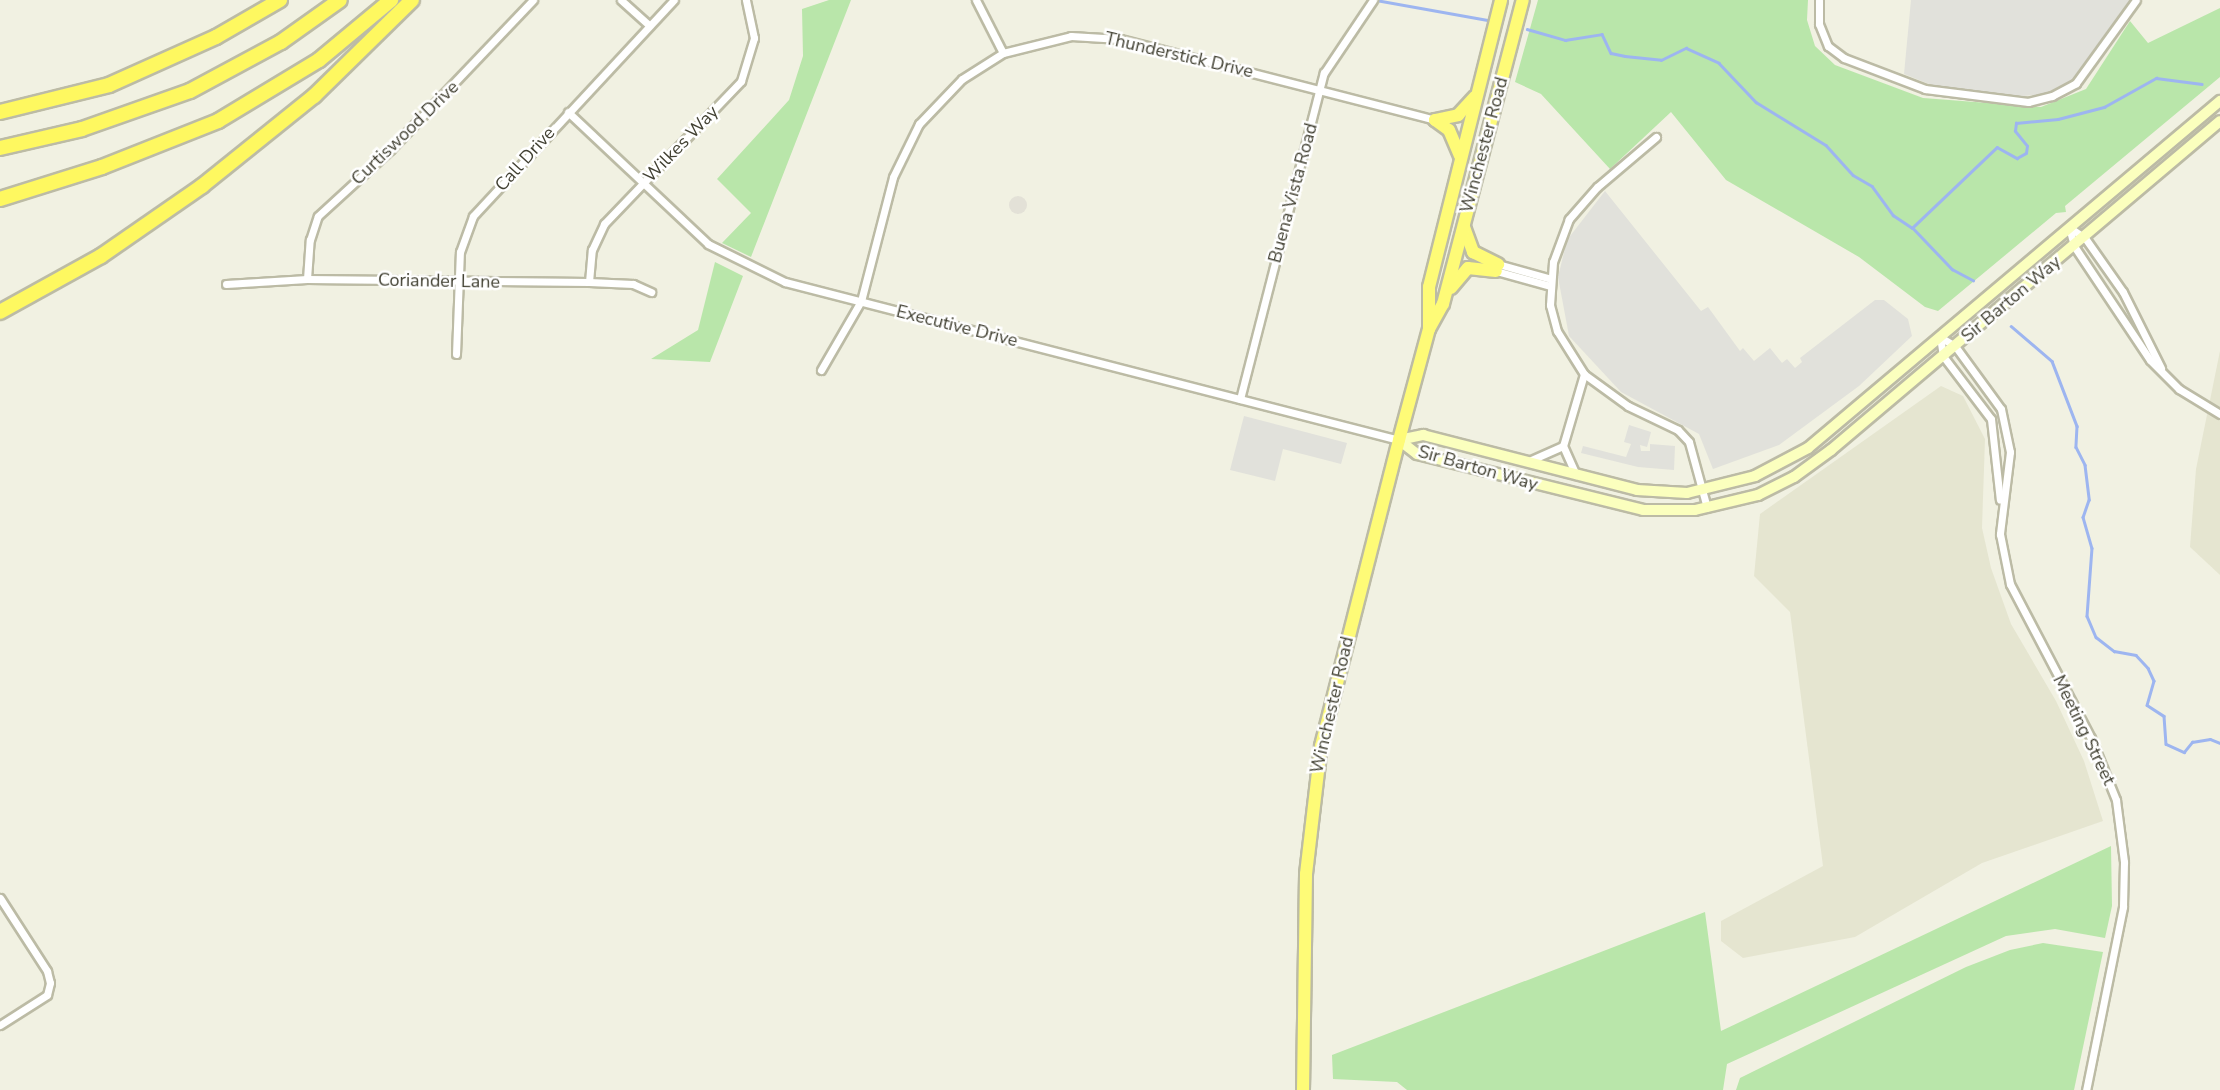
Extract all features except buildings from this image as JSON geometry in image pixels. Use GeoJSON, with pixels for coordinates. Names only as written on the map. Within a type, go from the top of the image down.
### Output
{"type":"FeatureCollection","features":[{"type":"Feature","properties":{"kind":"highway"},"geometry":{"type":"LineString","coordinates":[[0,111],[108,85],[216,37],[280,0]]}},
{"type":"Feature","properties":{"kind":"highway"},"geometry":{"type":"LineString","coordinates":[[0,148],[106,122],[190,91],[281,42],[340,0]]}},
{"type":"Feature","properties":{"kind":"highway"},"geometry":{"type":"LineString","coordinates":[[0,199],[102,167],[218,121],[319,60],[391,0]]}},
{"type":"Feature","properties":{"kind":"highway"},"geometry":{"type":"LineString","coordinates":[[0,312],[101,256],[202,186],[314,96],[412,0]]}},
{"type":"Feature","properties":{"kind":"highway","name":"Winchester Road"},"geometry":{"type":"LineString","coordinates":[[1429,329],[1429,287],[1501,0]]}},
{"type":"Feature","properties":{"kind":"highway","name":"Winchester Road"},"geometry":{"type":"LineString","coordinates":[[1303,1090],[1306,874],[1315,779],[1399,440],[1429,329],[1443,304],[1523,0]]}},
{"type":"Feature","properties":{"kind":"highway"},"geometry":{"type":"LineString","coordinates":[[1435,120],[1458,115],[1477,94]]}},
{"type":"Feature","properties":{"kind":"highway"},"geometry":{"type":"LineString","coordinates":[[1435,120],[1449,130],[1461,160]]}},
{"type":"Feature","properties":{"kind":"highway"},"geometry":{"type":"LineString","coordinates":[[1464,221],[1473,252],[1497,268]]}},
{"type":"Feature","properties":{"kind":"highway"},"geometry":{"type":"LineString","coordinates":[[1443,304],[1462,272],[1478,267],[1497,268]]}},
{"type":"Feature","properties":{"kind":"main road","name":"Sir Barton Way"},"geometry":{"type":"LineString","coordinates":[[1399,440],[1423,435],[1637,490],[1703,491],[1755,476],[1808,448],[2220,101]]}},
{"type":"Feature","properties":{"kind":"main road","name":"Sir Barton Way"},"geometry":{"type":"LineString","coordinates":[[1399,440],[1417,454],[1600,502],[1657,511],[1707,508],[1758,495],[1794,477],[1955,346],[2220,121]]}},
{"type":"Feature","properties":{"kind":"street","name":"Curtiswood Drive"},"geometry":{"type":"LineString","coordinates":[[307,279],[310,240],[318,216],[391,149],[533,0]]}},
{"type":"Feature","properties":{"kind":"street"},"geometry":{"type":"LineString","coordinates":[[621,0],[648,24]]}},
{"type":"Feature","properties":{"kind":"street","name":"Call Drive"},"geometry":{"type":"LineString","coordinates":[[456,354],[464,234],[473,216],[648,24],[674,0]]}},
{"type":"Feature","properties":{"kind":"street","name":"Wilkes Way"},"geometry":{"type":"LineString","coordinates":[[589,282],[598,234],[745,74],[754,37],[746,0]]}},
{"type":"Feature","properties":{"kind":"street"},"geometry":{"type":"LineString","coordinates":[[976,0],[1003,53]]}},
{"type":"Feature","properties":{"kind":"street","name":"Buena Vista Road"},"geometry":{"type":"LineString","coordinates":[[1240,399],[1320,90],[1332,57],[1370,10],[1373,0]]}},
{"type":"Feature","properties":{"kind":"street"},"geometry":{"type":"LineString","coordinates":[[1819,0],[1819,24],[1828,46],[1844,58],[1925,89],[2028,102],[2052,96],[2076,83],[2136,0]]}},
{"type":"Feature","properties":{"kind":"street","name":"Thunderstick Drive"},"geometry":{"type":"LineString","coordinates":[[821,370],[861,301],[893,177],[919,124],[962,79],[1003,53],[1050,39],[1108,37],[1435,120]]}},
{"type":"Feature","properties":{"kind":"street","name":"Executive Drive"},"geometry":{"type":"LineString","coordinates":[[568,112],[692,230],[729,256],[785,282],[1399,440]]}},
{"type":"Feature","properties":{"kind":"street"},"geometry":{"type":"LineString","coordinates":[[1656,137],[1579,205],[1561,236],[1550,282],[1557,331],[1584,374],[1628,406],[1684,436],[1695,455],[1707,508]]}},
{"type":"Feature","properties":{"kind":"street"},"geometry":{"type":"LineString","coordinates":[[2069,227],[2085,237],[2131,307],[2161,368]]}},
{"type":"Feature","properties":{"kind":"street"},"geometry":{"type":"LineString","coordinates":[[2069,227],[2074,246],[2118,315],[2179,389],[2220,414]]}},
{"type":"Feature","properties":{"kind":"street"},"geometry":{"type":"LineString","coordinates":[[1497,268],[1550,282]]}},
{"type":"Feature","properties":{"kind":"street","name":"Coriander Lane"},"geometry":{"type":"LineString","coordinates":[[226,284],[307,279],[589,282],[633,284],[651,292]]}},
{"type":"Feature","properties":{"kind":"street"},"geometry":{"type":"LineString","coordinates":[[2118,315],[2131,307]]}},
{"type":"Feature","properties":{"kind":"street","name":"Meeting Street"},"geometry":{"type":"LineString","coordinates":[[1940,337],[1955,346],[1992,393],[2007,430],[2010,475],[2001,504]]}},
{"type":"Feature","properties":{"kind":"street","name":"Meeting Street"},"geometry":{"type":"LineString","coordinates":[[1940,337],[1943,356],[1991,419],[2001,504],[2000,534],[2010,584],[2107,773],[2120,820],[2123,907],[2086,1090]]}},
{"type":"Feature","properties":{"kind":"street"},"geometry":{"type":"LineString","coordinates":[[1576,475],[1563,446],[1584,374]]}},
{"type":"Feature","properties":{"kind":"street"},"geometry":{"type":"LineString","coordinates":[[1524,462],[1563,446]]}},
{"type":"Feature","properties":{"kind":"street"},"geometry":{"type":"LineString","coordinates":[[0,898],[47,971],[50,983],[47,995],[0,1025]]}},
{"type":"Feature","properties":{"kind":"shaded area"},"geometry":{"type":"Polygon","coordinates":[[[1911,0],[2131,0],[2078,78],[2045,94],[2023,96],[1939,88],[1904,74],[1911,0]]]}},
{"type":"Feature","properties":{"kind":"shaded area"},"geometry":{"type":"Polygon","coordinates":[[[1605,191],[1701,311],[1708,307],[1740,351],[1743,348],[1754,361],[1770,348],[1782,363],[1787,359],[1795,368],[1802,362],[1800,358],[1875,300],[1884,300],[1908,319],[1912,336],[1859,386],[1779,445],[1713,469],[1699,434],[1621,392],[1569,336],[1558,277],[1567,240],[1605,191]]]}},
{"type":"Feature","properties":{"kind":"shaded area"},"geometry":{"type":"Polygon","coordinates":[[[1014,196],[1022,196],[1027,205],[1025,212],[1014,214],[1009,209],[1009,201],[1014,196]]]}},
{"type":"Feature","properties":{"kind":"shaded area"},"geometry":{"type":"Polygon","coordinates":[[[2220,351],[2220,575],[2190,547],[2196,469],[2220,351]]]}},
{"type":"Feature","properties":{"kind":"shaded area"},"geometry":{"type":"Polygon","coordinates":[[[1941,386],[1963,396],[1985,439],[1982,528],[1991,568],[2011,624],[2056,701],[2084,761],[2103,821],[1982,863],[1855,937],[1743,958],[1721,941],[1721,921],[1823,866],[1790,612],[1754,576],[1760,514],[1941,386]]]}},
{"type":"Feature","properties":{"kind":"shaded area"},"geometry":{"type":"Polygon","coordinates":[[[1244,416],[1347,443],[1341,464],[1283,449],[1275,481],[1230,470],[1244,416]]]}},
{"type":"Feature","properties":{"kind":"shaded area"},"geometry":{"type":"Polygon","coordinates":[[[1629,425],[1651,432],[1647,447],[1640,445],[1641,451],[1650,451],[1650,444],[1675,446],[1674,470],[1638,467],[1581,453],[1583,446],[1626,457],[1631,444],[1624,442],[1629,425]]]}},
{"type":"Feature","properties":{"kind":"green space"},"geometry":{"type":"Polygon","coordinates":[[[829,0],[851,0],[751,257],[722,243],[751,213],[717,179],[789,100],[803,56],[802,9],[829,0]]]}},
{"type":"Feature","properties":{"kind":"green space"},"geometry":{"type":"Polygon","coordinates":[[[1538,0],[1808,0],[1807,20],[1815,46],[1835,65],[1923,98],[2041,107],[2086,89],[2130,21],[2148,43],[2220,8],[2220,77],[2065,206],[2066,212],[2056,213],[1938,311],[1925,307],[1859,257],[1726,180],[1671,112],[1610,169],[1541,94],[1515,82],[1538,0]]]}},
{"type":"Feature","properties":{"kind":"green space"},"geometry":{"type":"Polygon","coordinates":[[[715,262],[743,276],[710,362],[651,359],[698,330],[715,262]]]}},
{"type":"Feature","properties":{"kind":"green space"},"geometry":{"type":"Polygon","coordinates":[[[2111,846],[2112,906],[2105,938],[2055,929],[2006,936],[1727,1064],[1723,1090],[1407,1090],[1397,1082],[1333,1079],[1332,1055],[1705,912],[1721,1031],[2111,846]]]}},
{"type":"Feature","properties":{"kind":"green space"},"geometry":{"type":"Polygon","coordinates":[[[2043,943],[2103,952],[2074,1090],[1736,1090],[1740,1078],[1966,967],[2010,950],[2043,943]]]}},
{"type":"Feature","properties":{"kind":"waterway"},"geometry":{"type":"LineString","coordinates":[[1376,0],[1487,20]]}},
{"type":"Feature","properties":{"kind":"waterway"},"geometry":{"type":"LineString","coordinates":[[1527,29],[1565,40],[1602,34],[1611,53],[1625,56],[1661,60],[1686,48],[1719,63],[1756,102],[1826,145],[1853,175],[1872,186],[1893,215],[1912,228],[1997,147],[2017,158],[2026,153],[2027,146],[2015,131],[2016,123],[2058,119],[2104,107],[2156,78],[2202,84]]}},
{"type":"Feature","properties":{"kind":"waterway"},"geometry":{"type":"LineString","coordinates":[[1913,228],[1952,269],[1973,280]]}},
{"type":"Feature","properties":{"kind":"waterway"},"geometry":{"type":"LineString","coordinates":[[2011,326],[2052,361],[2077,426],[2076,447],[2085,465],[2089,500],[2083,517],[2092,548],[2087,616],[2096,637],[2114,651],[2136,655],[2148,668],[2154,681],[2147,705],[2164,716],[2166,744],[2184,752],[2192,742],[2210,739],[2220,743]]}}]}
